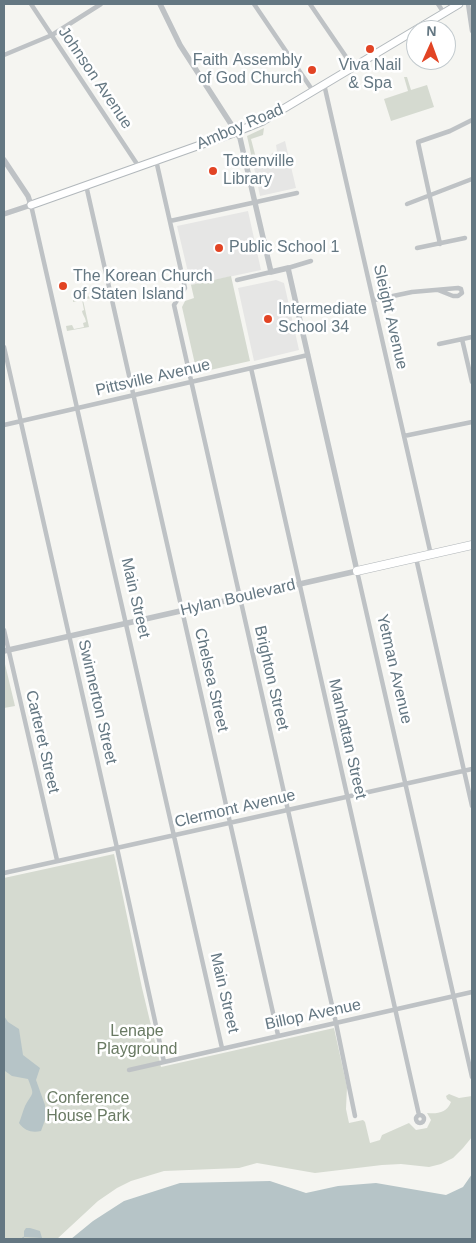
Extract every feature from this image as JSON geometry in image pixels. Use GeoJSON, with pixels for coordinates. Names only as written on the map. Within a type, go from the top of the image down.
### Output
{"type":"FeatureCollection","features":[{"type":"Feature","properties":{"kind":"main road","name":"Amboy Road"},"geometry":{"type":"LineString","coordinates":[[32,204],[237,132],[271,118],[324,84],[459,4]]}},
{"type":"Feature","properties":{"kind":"main road","name":"Hylan Boulevard"},"geometry":{"type":"LineString","coordinates":[[358,571],[472,545]]}},
{"type":"Feature","properties":{"kind":"street","name":"Johnson Avenue"},"geometry":{"type":"LineString","coordinates":[[31,4],[139,167]]}},
{"type":"Feature","properties":{"kind":"street"},"geometry":{"type":"LineString","coordinates":[[4,56],[52,35],[101,4]]}},
{"type":"Feature","properties":{"kind":"street"},"geometry":{"type":"LineString","coordinates":[[160,4],[180,45],[241,140],[270,272]]}},
{"type":"Feature","properties":{"kind":"street"},"geometry":{"type":"LineString","coordinates":[[254,4],[313,91]]}},
{"type":"Feature","properties":{"kind":"street"},"geometry":{"type":"LineString","coordinates":[[310,4],[353,67]]}},
{"type":"Feature","properties":{"kind":"street"},"geometry":{"type":"LineString","coordinates":[[438,4],[444,13]]}},
{"type":"Feature","properties":{"kind":"street"},"geometry":{"type":"LineString","coordinates":[[468,4],[472,31]]}},
{"type":"Feature","properties":{"kind":"street","name":"Sleight Avenue"},"geometry":{"type":"LineString","coordinates":[[324,84],[431,555]]}},
{"type":"Feature","properties":{"kind":"street"},"geometry":{"type":"LineString","coordinates":[[440,244],[418,142],[450,131],[472,120]]}},
{"type":"Feature","properties":{"kind":"street","name":"Main Street"},"geometry":{"type":"LineString","coordinates":[[4,160],[32,204],[222,1048]]}},
{"type":"Feature","properties":{"kind":"street","name":"Brighton Street"},"geometry":{"type":"LineString","coordinates":[[156,160],[185,288],[174,305],[336,1023],[355,1116]]}},
{"type":"Feature","properties":{"kind":"street"},"geometry":{"type":"LineString","coordinates":[[408,204],[472,179]]}},
{"type":"Feature","properties":{"kind":"street","name":"Chelsea Street"},"geometry":{"type":"LineString","coordinates":[[86,185],[278,1035]]}},
{"type":"Feature","properties":{"kind":"street"},"geometry":{"type":"LineString","coordinates":[[170,221],[296,192]]}},
{"type":"Feature","properties":{"kind":"street","name":"Amboy Road"},"geometry":{"type":"LineString","coordinates":[[4,214],[32,204]]}},
{"type":"Feature","properties":{"kind":"street"},"geometry":{"type":"LineString","coordinates":[[418,248],[465,238]]}},
{"type":"Feature","properties":{"kind":"street"},"geometry":{"type":"LineString","coordinates":[[237,280],[311,261]]}},
{"type":"Feature","properties":{"kind":"street","name":"Yetman Avenue"},"geometry":{"type":"LineString","coordinates":[[288,268],[472,1076]]}},
{"type":"Feature","properties":{"kind":"street"},"geometry":{"type":"LineString","coordinates":[[374,300],[406,293],[438,290]]}},
{"type":"Feature","properties":{"kind":"street"},"geometry":{"type":"LineString","coordinates":[[439,344],[472,337]]}},
{"type":"Feature","properties":{"kind":"street"},"geometry":{"type":"LineString","coordinates":[[462,339],[472,382]]}},
{"type":"Feature","properties":{"kind":"street","name":"Swinnerton Street"},"geometry":{"type":"LineString","coordinates":[[4,348],[164,1062]]}},
{"type":"Feature","properties":{"kind":"street","name":"Pittsville Avenue"},"geometry":{"type":"LineString","coordinates":[[4,425],[308,355]]}},
{"type":"Feature","properties":{"kind":"street","name":"Manhattan Street"},"geometry":{"type":"LineString","coordinates":[[251,368],[419,1115]]}},
{"type":"Feature","properties":{"kind":"street"},"geometry":{"type":"LineString","coordinates":[[404,436],[472,422]]}},
{"type":"Feature","properties":{"kind":"street"},"geometry":{"type":"LineString","coordinates":[[416,558],[472,806]]}},
{"type":"Feature","properties":{"kind":"street","name":"Hylan Boulevard"},"geometry":{"type":"LineString","coordinates":[[6,651],[358,571]]}},
{"type":"Feature","properties":{"kind":"street","name":"Carteret Street"},"geometry":{"type":"LineString","coordinates":[[4,630],[6,651],[57,860]]}},
{"type":"Feature","properties":{"kind":"street","name":"Clermont Avenue"},"geometry":{"type":"LineString","coordinates":[[4,873],[472,769]]}},
{"type":"Feature","properties":{"kind":"street","name":"Billop Avenue"},"geometry":{"type":"LineString","coordinates":[[129,1070],[472,992]]}},
{"type":"Feature","properties":{"kind":"shaded area"},"geometry":{"type":"Polygon","coordinates":[[[285,141],[296,188],[260,196],[253,163],[268,160],[272,153],[277,151],[276,145],[285,141]]]}},
{"type":"Feature","properties":{"kind":"shaded area","name":"Public School 1"},"geometry":{"type":"Polygon","coordinates":[[[248,211],[261,270],[191,285],[177,226],[248,211]]]}},
{"type":"Feature","properties":{"kind":"shaded area","name":"Intermediate School 34"},"geometry":{"type":"Polygon","coordinates":[[[276,280],[284,283],[299,350],[254,361],[238,288],[276,280]]]}},
{"type":"Feature","properties":{"kind":"shaded area"},"geometry":{"type":"Polygon","coordinates":[[[4,1016],[8,1022],[19,1029],[23,1055],[40,1068],[36,1080],[45,1105],[45,1120],[41,1131],[29,1131],[19,1123],[32,1091],[28,1079],[12,1076],[5,1071],[4,1016]]]}},
{"type":"Feature","properties":{"kind":"shaded area"},"geometry":{"type":"Polygon","coordinates":[[[472,1174],[472,1239],[71,1239],[93,1221],[124,1201],[180,1183],[270,1181],[306,1193],[338,1186],[376,1183],[446,1195],[463,1187],[472,1174]]]}},
{"type":"Feature","properties":{"kind":"shaded area"},"geometry":{"type":"Polygon","coordinates":[[[26,1228],[40,1231],[42,1238],[24,1237],[26,1228]]]}},
{"type":"Feature","properties":{"kind":"green space"},"geometry":{"type":"Polygon","coordinates":[[[404,77],[407,77],[411,90],[427,85],[434,107],[391,121],[384,99],[408,91],[404,77]]]}},
{"type":"Feature","properties":{"kind":"green space"},"geometry":{"type":"Polygon","coordinates":[[[264,128],[263,135],[251,139],[257,162],[253,163],[247,136],[264,128]]]}},
{"type":"Feature","properties":{"kind":"green space"},"geometry":{"type":"Polygon","coordinates":[[[231,276],[250,361],[197,373],[182,307],[185,301],[194,298],[191,285],[231,276]]]}},
{"type":"Feature","properties":{"kind":"green space"},"geometry":{"type":"Polygon","coordinates":[[[102,287],[104,295],[83,300],[89,327],[67,331],[66,326],[72,325],[74,329],[84,327],[83,323],[86,322],[82,311],[84,310],[82,300],[73,302],[73,300],[102,293],[102,287]]]}},
{"type":"Feature","properties":{"kind":"green space"},"geometry":{"type":"Polygon","coordinates":[[[4,660],[15,706],[4,708],[4,660]]]}},
{"type":"Feature","properties":{"kind":"green space","name":"Conference House Park"},"geometry":{"type":"Polygon","coordinates":[[[114,854],[142,988],[161,1067],[334,1028],[347,1087],[346,1109],[349,1123],[363,1120],[370,1143],[380,1140],[382,1135],[409,1123],[416,1130],[427,1128],[431,1120],[427,1113],[444,1111],[451,1102],[446,1096],[449,1094],[459,1098],[472,1096],[472,1137],[453,1158],[429,1167],[401,1164],[382,1165],[315,1173],[257,1163],[239,1168],[164,1171],[131,1181],[117,1188],[98,1201],[57,1239],[4,1239],[4,878],[114,854]]]}},
{"type":"Feature","properties":{"kind":"place","name":"Viva Nail & Spa"},"geometry":{"type":"Point","coordinates":[370,49]}},
{"type":"Feature","properties":{"kind":"place","name":"Faith Assembly of God Church"},"geometry":{"type":"Point","coordinates":[312,70]}},
{"type":"Feature","properties":{"kind":"place","name":"Tottenville Library"},"geometry":{"type":"Point","coordinates":[213,171]}},
{"type":"Feature","properties":{"kind":"place","name":"Public School 1"},"geometry":{"type":"Point","coordinates":[219,248]}},
{"type":"Feature","properties":{"kind":"place","name":"The Korean Church of Staten Island"},"geometry":{"type":"Point","coordinates":[63,286]}},
{"type":"Feature","properties":{"kind":"place","name":"Intermediate School 34"},"geometry":{"type":"Point","coordinates":[268,319]}},
{"type":"Feature","properties":{"kind":"park label","name":"Lenape Playground"},"geometry":{"type":"Point","coordinates":[137,1041]}}]}
